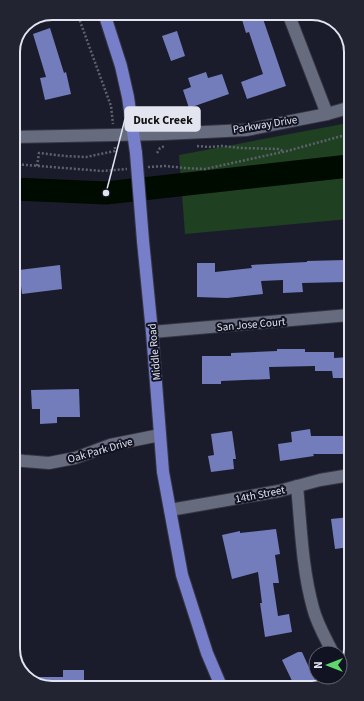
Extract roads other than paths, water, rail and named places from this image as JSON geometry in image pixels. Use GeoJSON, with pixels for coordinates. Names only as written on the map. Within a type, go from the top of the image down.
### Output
{"type":"FeatureCollection","features":[{"type":"Feature","properties":{"kind":"main road","name":"Middle Road"},"geometry":{"type":"LineString","coordinates":[[106,20],[121,66],[134,135],[163,472],[182,575],[207,653],[219,681]]}},
{"type":"Feature","properties":{"kind":"street"},"geometry":{"type":"LineString","coordinates":[[291,20],[327,114]]}},
{"type":"Feature","properties":{"kind":"street","name":"Parkway Drive"},"geometry":{"type":"LineString","coordinates":[[20,137],[134,135],[246,130],[327,114],[344,109]]}},
{"type":"Feature","properties":{"kind":"street","name":"San Jose Court"},"geometry":{"type":"LineString","coordinates":[[152,332],[344,315]]}},
{"type":"Feature","properties":{"kind":"street","name":"Oak Park Drive"},"geometry":{"type":"LineString","coordinates":[[20,461],[49,463],[75,458],[110,445],[160,435]]}},
{"type":"Feature","properties":{"kind":"street","name":"14th Street"},"geometry":{"type":"LineString","coordinates":[[170,510],[278,491],[320,480],[344,476]]}},
{"type":"Feature","properties":{"kind":"street"},"geometry":{"type":"LineString","coordinates":[[297,486],[304,567],[313,609],[329,645]]}},
{"type":"Feature","properties":{"kind":"waterway"},"geometry":{"type":"LineString","coordinates":[[20,189],[106,193],[344,167]]}},
{"type":"Feature","properties":{"kind":"place","name":"Duck Creek"},"geometry":{"type":"Point","coordinates":[106,193]}}]}
